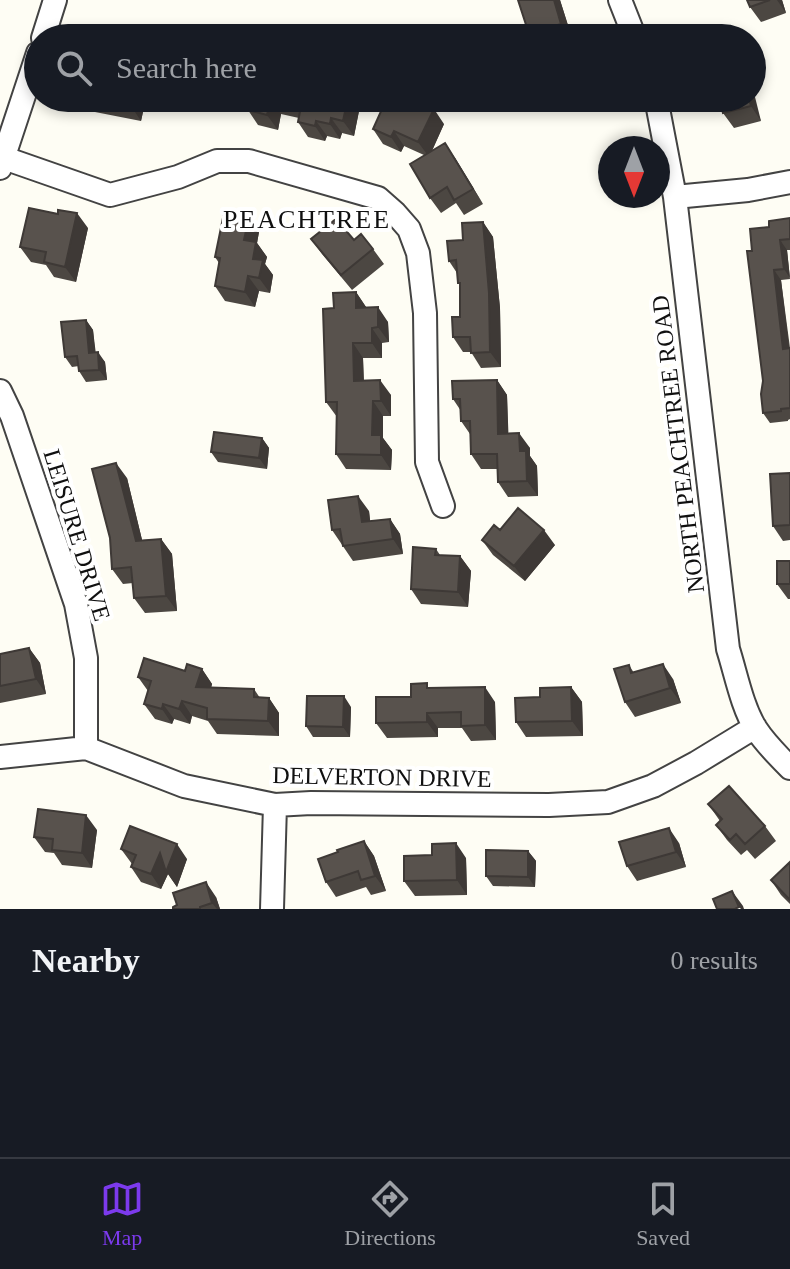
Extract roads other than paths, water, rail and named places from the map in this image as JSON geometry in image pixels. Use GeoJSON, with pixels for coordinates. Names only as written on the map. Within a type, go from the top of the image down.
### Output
{"type":"FeatureCollection","features":[{"type":"Feature","properties":{"kind":"street"},"geometry":{"type":"LineString","coordinates":[[47,24],[55,0]]}},
{"type":"Feature","properties":{"kind":"street"},"geometry":{"type":"LineString","coordinates":[[620,0],[629,24]]}},
{"type":"Feature","properties":{"kind":"street"},"geometry":{"type":"LineString","coordinates":[[24,96],[2,163],[110,195],[178,177],[217,161],[249,161],[378,198],[395,213],[409,229],[418,253],[425,313],[427,462],[443,506]]}},
{"type":"Feature","properties":{"kind":"street","name":"NORTH PEACHTREE ROAD"},"geometry":{"type":"LineString","coordinates":[[659,112],[675,197],[728,649],[755,727],[790,768]]}},
{"type":"Feature","properties":{"kind":"street"},"geometry":{"type":"LineString","coordinates":[[675,197],[748,190],[790,182]]}},
{"type":"Feature","properties":{"kind":"street","name":"LEISURE DRIVE"},"geometry":{"type":"LineString","coordinates":[[0,391],[12,416],[76,604],[86,658],[86,748]]}},
{"type":"Feature","properties":{"kind":"street","name":"DELVERTON DRIVE"},"geometry":{"type":"LineString","coordinates":[[0,757],[86,748],[184,786],[275,805],[549,805],[608,802],[653,786],[755,727]]}},
{"type":"Feature","properties":{"kind":"street"},"geometry":{"type":"LineString","coordinates":[[272,909],[275,805]]}},
{"type":"Feature","properties":{"kind":"district","name":"PEACHTREE"},"geometry":{"type":"Point","coordinates":[307,219]}}]}
